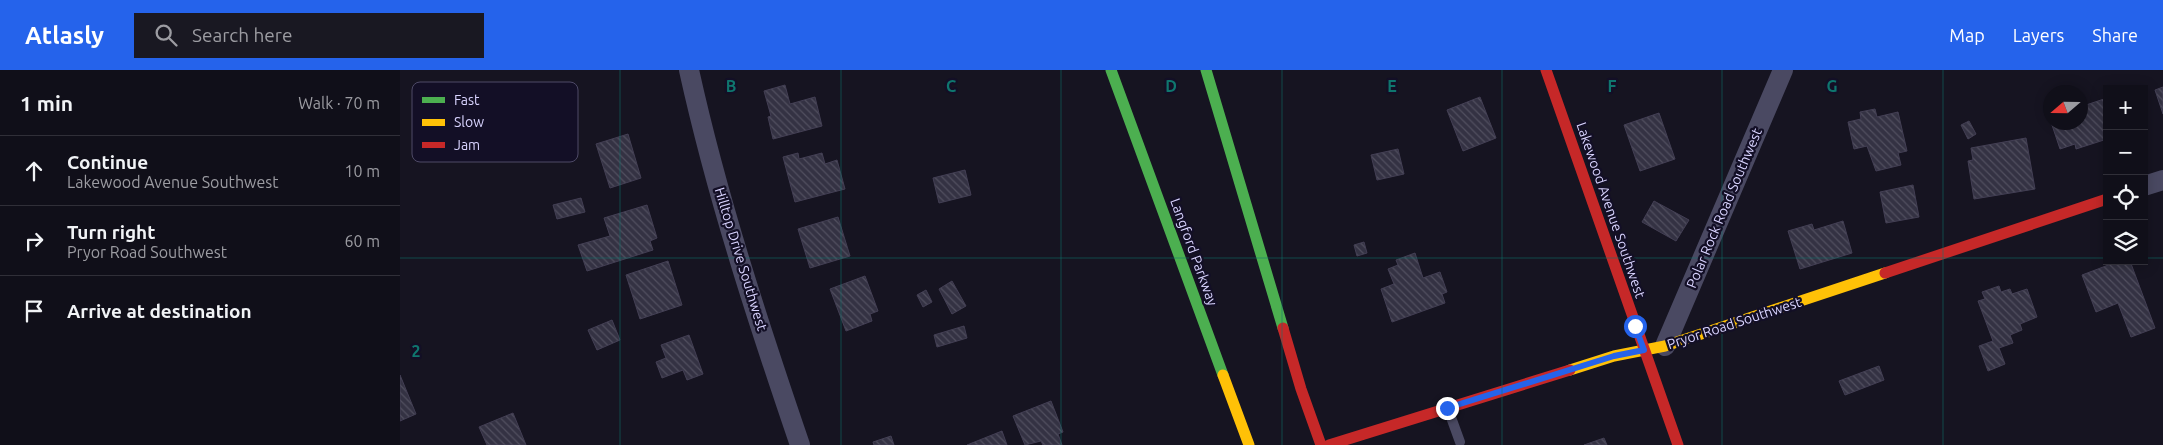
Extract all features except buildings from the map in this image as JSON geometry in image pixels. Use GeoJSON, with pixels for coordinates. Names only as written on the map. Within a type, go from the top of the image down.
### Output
{"type":"FeatureCollection","features":[{"type":"Feature","properties":{"kind":"main road","name":"Langford Parkway"},"geometry":{"type":"LineString","coordinates":[[1111,70],[1249,445]]}},
{"type":"Feature","properties":{"kind":"main road"},"geometry":{"type":"LineString","coordinates":[[1206,70],[1301,389],[1321,445]]}},
{"type":"Feature","properties":{"kind":"main road","name":"Lakewood Avenue Southwest"},"geometry":{"type":"LineString","coordinates":[[1546,70],[1678,445]]}},
{"type":"Feature","properties":{"kind":"main road","name":"Pryor Road Southwest"},"geometry":{"type":"LineString","coordinates":[[1329,445],[1614,356],[1666,346],[2103,200]]}},
{"type":"Feature","properties":{"kind":"street","name":"Hilltop Drive Southwest"},"geometry":{"type":"LineString","coordinates":[[689,70],[706,145],[777,377],[800,445]]}},
{"type":"Feature","properties":{"kind":"street","name":"Polar Rock Road Southwest"},"geometry":{"type":"LineString","coordinates":[[1666,346],[1783,70]]}},
{"type":"Feature","properties":{"kind":"street"},"geometry":{"type":"LineString","coordinates":[[2148,185],[2163,180]]}},
{"type":"Feature","properties":{"kind":"lane"},"geometry":{"type":"LineString","coordinates":[[1447,408],[1460,442]]}},
{"type":"Feature","properties":{"kind":"traffic: fast"},"geometry":{"type":"LineString","coordinates":[[1111,70],[1223,375]]}},
{"type":"Feature","properties":{"kind":"traffic: fast"},"geometry":{"type":"LineString","coordinates":[[1206,70],[1283,328]]}},
{"type":"Feature","properties":{"kind":"traffic: slow"},"geometry":{"type":"LineString","coordinates":[[1570,370],[1614,356],[1665,346],[1885,273]]}},
{"type":"Feature","properties":{"kind":"traffic: slow"},"geometry":{"type":"LineString","coordinates":[[1223,375],[1249,445]]}},
{"type":"Feature","properties":{"kind":"traffic: jam"},"geometry":{"type":"LineString","coordinates":[[1546,70],[1678,445]]}},
{"type":"Feature","properties":{"kind":"traffic: jam"},"geometry":{"type":"LineString","coordinates":[[1885,273],[2103,200]]}},
{"type":"Feature","properties":{"kind":"traffic: jam"},"geometry":{"type":"LineString","coordinates":[[1283,328],[1301,389],[1321,445]]}},
{"type":"Feature","properties":{"kind":"traffic: jam"},"geometry":{"type":"LineString","coordinates":[[1329,445],[1570,370]]}},
{"type":"Feature","properties":{"kind":"route"},"geometry":{"type":"LineString","coordinates":[[1447,408],[1614,356],[1644,350],[1635,326]]}}]}
